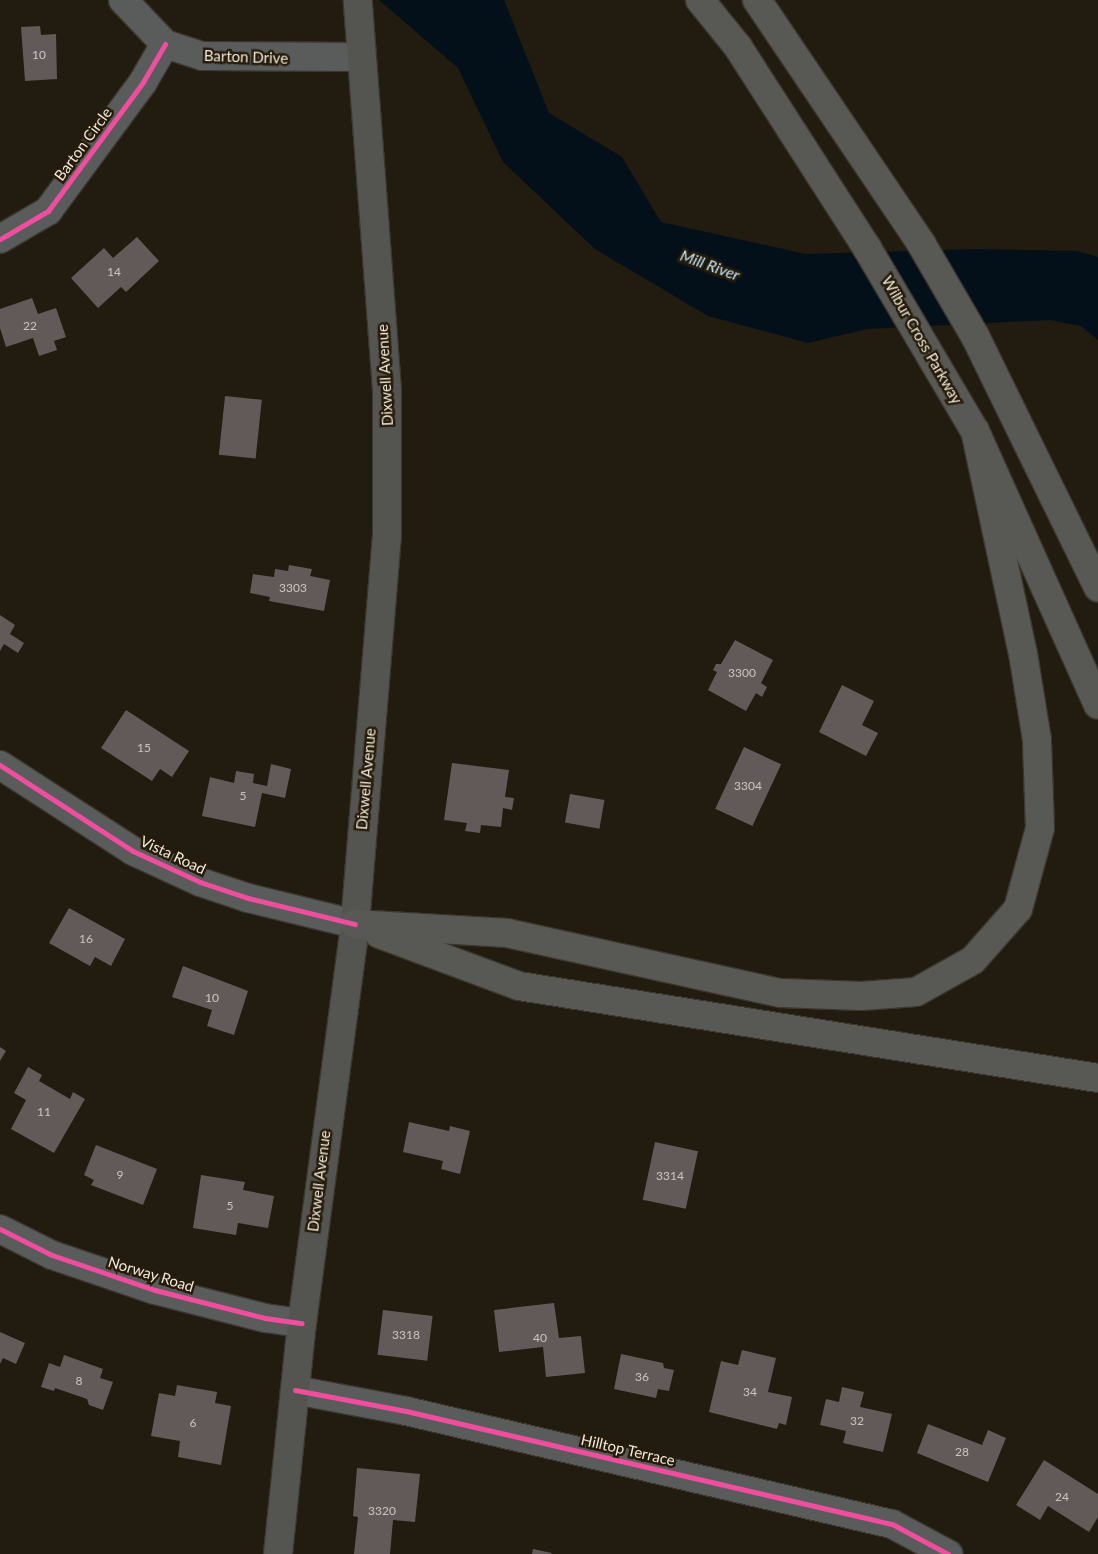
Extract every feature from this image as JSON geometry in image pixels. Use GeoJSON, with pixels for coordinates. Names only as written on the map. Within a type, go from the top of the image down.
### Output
{"type":"FeatureCollection","features":[{"type":"Feature","properties":{"kind":"highway","name":"Wilbur Cross Parkway"},"geometry":{"type":"LineString","coordinates":[[700,0],[738,47],[867,248],[975,431],[1098,705]]}},
{"type":"Feature","properties":{"kind":"highway"},"geometry":{"type":"LineString","coordinates":[[757,0],[922,245],[975,336],[1098,587]]}},
{"type":"Feature","properties":{"kind":"highway"},"geometry":{"type":"LineString","coordinates":[[355,924],[507,933],[782,993],[861,996],[916,992],[973,960],[1018,909],[1040,828],[1037,740],[1025,663],[975,431]]}},
{"type":"Feature","properties":{"kind":"highway"},"geometry":{"type":"LineString","coordinates":[[355,924],[519,986],[1098,1078]]}},
{"type":"Feature","properties":{"kind":"main road","name":"Dixwell Avenue"},"geometry":{"type":"LineString","coordinates":[[278,1554],[302,1323],[355,924],[383,604],[388,494],[387,390],[360,56],[358,0]]}},
{"type":"Feature","properties":{"kind":"street","name":"Barton Drive"},"geometry":{"type":"LineString","coordinates":[[123,0],[166,44],[202,56],[360,56]]}},
{"type":"Feature","properties":{"kind":"street","name":"Barton Circle"},"geometry":{"type":"LineString","coordinates":[[0,239],[48,210],[143,82],[166,44]]}},
{"type":"Feature","properties":{"kind":"street","name":"Vista Road"},"geometry":{"type":"LineString","coordinates":[[0,765],[133,851],[200,882],[248,898],[355,924]]}},
{"type":"Feature","properties":{"kind":"street","name":"Norway Road"},"geometry":{"type":"LineString","coordinates":[[0,1229],[52,1255],[154,1290],[265,1318],[302,1323]]}},
{"type":"Feature","properties":{"kind":"street","name":"Hilltop Terrace"},"geometry":{"type":"LineString","coordinates":[[295,1390],[398,1409],[892,1524],[948,1554]]}},
{"type":"Feature","properties":{"kind":"water","name":"Mill River"},"geometry":{"type":"Polygon","coordinates":[[[379,0],[504,0],[549,113],[622,157],[661,222],[806,254],[976,249],[1077,251],[1098,257],[1098,340],[1081,326],[1050,320],[867,329],[808,343],[708,316],[595,249],[503,162],[458,68],[379,0]]]}},
{"type":"Feature","properties":{"kind":"building"},"geometry":{"type":"Polygon","coordinates":[[[40,26],[41,35],[56,34],[57,79],[25,81],[21,27],[40,26]]]}},
{"type":"Feature","properties":{"kind":"building"},"geometry":{"type":"Polygon","coordinates":[[[137,237],[159,261],[126,292],[121,287],[98,308],[71,278],[104,248],[113,258],[137,237]]]}},
{"type":"Feature","properties":{"kind":"building"},"geometry":{"type":"Polygon","coordinates":[[[32,298],[38,314],[56,308],[66,337],[54,341],[57,350],[39,356],[33,338],[6,347],[0,328],[0,309],[32,298]]]}},
{"type":"Feature","properties":{"kind":"building"},"geometry":{"type":"Polygon","coordinates":[[[225,396],[262,400],[256,459],[219,455],[225,396]]]}},
{"type":"Feature","properties":{"kind":"building"},"geometry":{"type":"Polygon","coordinates":[[[289,565],[312,569],[310,576],[330,580],[324,611],[269,601],[270,597],[250,593],[253,574],[274,577],[275,569],[288,571],[289,565]]]}},
{"type":"Feature","properties":{"kind":"building"},"geometry":{"type":"Polygon","coordinates":[[[0,615],[15,625],[10,634],[24,643],[18,653],[4,644],[0,651],[0,615]]]}},
{"type":"Feature","properties":{"kind":"building"},"geometry":{"type":"Polygon","coordinates":[[[735,640],[773,660],[761,683],[767,687],[762,697],[756,693],[746,711],[708,690],[717,672],[713,670],[716,664],[721,664],[735,640]]]}},
{"type":"Feature","properties":{"kind":"building"},"geometry":{"type":"Polygon","coordinates":[[[842,685],[874,701],[862,725],[878,733],[866,756],[819,732],[842,685]]]}},
{"type":"Feature","properties":{"kind":"building"},"geometry":{"type":"Polygon","coordinates":[[[126,710],[189,751],[172,777],[160,769],[152,781],[101,748],[126,710]]]}},
{"type":"Feature","properties":{"kind":"building"},"geometry":{"type":"Polygon","coordinates":[[[744,747],[781,764],[752,826],[715,809],[744,747]]]}},
{"type":"Feature","properties":{"kind":"building"},"geometry":{"type":"Polygon","coordinates":[[[452,763],[509,770],[505,797],[514,798],[512,810],[503,808],[501,827],[481,825],[480,833],[465,831],[467,823],[444,820],[452,763]]]}},
{"type":"Feature","properties":{"kind":"building"},"geometry":{"type":"Polygon","coordinates":[[[271,764],[291,769],[285,798],[262,793],[255,827],[202,816],[210,777],[234,783],[236,771],[254,774],[253,783],[267,786],[271,764]]]}},
{"type":"Feature","properties":{"kind":"building"},"geometry":{"type":"Polygon","coordinates":[[[570,794],[604,800],[599,829],[565,823],[570,794]]]}},
{"type":"Feature","properties":{"kind":"building"},"geometry":{"type":"Polygon","coordinates":[[[69,908],[125,939],[111,966],[95,957],[90,966],[49,943],[69,908]]]}},
{"type":"Feature","properties":{"kind":"building"},"geometry":{"type":"Polygon","coordinates":[[[183,966],[248,991],[234,1035],[207,1026],[212,1010],[172,997],[183,966]]]}},
{"type":"Feature","properties":{"kind":"building"},"geometry":{"type":"Polygon","coordinates":[[[0,1047],[6,1051],[0,1061],[0,1047]]]}},
{"type":"Feature","properties":{"kind":"building"},"geometry":{"type":"Polygon","coordinates":[[[28,1067],[42,1075],[39,1081],[70,1099],[73,1092],[85,1099],[54,1153],[11,1129],[26,1100],[14,1093],[28,1067]]]}},
{"type":"Feature","properties":{"kind":"building"},"geometry":{"type":"Polygon","coordinates":[[[409,1122],[449,1131],[450,1126],[470,1131],[460,1174],[441,1169],[443,1161],[403,1152],[409,1122]]]}},
{"type":"Feature","properties":{"kind":"building"},"geometry":{"type":"Polygon","coordinates":[[[655,1142],[698,1151],[686,1209],[643,1200],[655,1142]]]}},
{"type":"Feature","properties":{"kind":"building"},"geometry":{"type":"Polygon","coordinates":[[[96,1145],[157,1169],[143,1205],[91,1185],[94,1180],[84,1175],[96,1145]]]}},
{"type":"Feature","properties":{"kind":"building"},"geometry":{"type":"Polygon","coordinates":[[[201,1175],[245,1182],[243,1190],[274,1196],[268,1228],[238,1223],[236,1235],[193,1228],[201,1175]]]}},
{"type":"Feature","properties":{"kind":"building"},"geometry":{"type":"Polygon","coordinates":[[[554,1303],[559,1338],[581,1336],[585,1373],[546,1377],[543,1347],[499,1352],[494,1310],[554,1303]]]}},
{"type":"Feature","properties":{"kind":"building"},"geometry":{"type":"Polygon","coordinates":[[[383,1310],[433,1316],[427,1361],[378,1355],[383,1310]]]}},
{"type":"Feature","properties":{"kind":"building"},"geometry":{"type":"Polygon","coordinates":[[[0,1332],[25,1343],[16,1364],[3,1358],[0,1364],[0,1332]]]}},
{"type":"Feature","properties":{"kind":"building"},"geometry":{"type":"Polygon","coordinates":[[[742,1350],[776,1358],[768,1392],[792,1397],[786,1425],[779,1423],[777,1429],[709,1412],[721,1361],[738,1365],[742,1350]]]}},
{"type":"Feature","properties":{"kind":"building"},"geometry":{"type":"Polygon","coordinates":[[[621,1354],[663,1363],[664,1368],[674,1370],[669,1391],[658,1389],[656,1398],[614,1389],[621,1354]]]}},
{"type":"Feature","properties":{"kind":"building"},"geometry":{"type":"Polygon","coordinates":[[[64,1355],[103,1369],[100,1378],[113,1382],[103,1410],[89,1405],[87,1399],[55,1388],[54,1391],[41,1387],[49,1363],[60,1367],[64,1355]]]}},
{"type":"Feature","properties":{"kind":"building"},"geometry":{"type":"Polygon","coordinates":[[[177,1385],[217,1392],[215,1403],[231,1406],[221,1465],[178,1457],[180,1441],[151,1436],[159,1393],[175,1396],[177,1385]]]}},
{"type":"Feature","properties":{"kind":"building"},"geometry":{"type":"Polygon","coordinates":[[[842,1387],[864,1392],[860,1407],[892,1414],[883,1452],[843,1443],[846,1431],[820,1425],[826,1399],[839,1402],[842,1387]]]}},
{"type":"Feature","properties":{"kind":"building"},"geometry":{"type":"Polygon","coordinates":[[[928,1424],[982,1445],[988,1430],[1006,1438],[988,1482],[917,1453],[928,1424]]]}},
{"type":"Feature","properties":{"kind":"building"},"geometry":{"type":"Polygon","coordinates":[[[1044,1460],[1098,1494],[1098,1517],[1089,1532],[1048,1506],[1040,1520],[1016,1505],[1044,1460]]]}},
{"type":"Feature","properties":{"kind":"building"},"geometry":{"type":"Polygon","coordinates":[[[357,1468],[420,1474],[415,1522],[393,1520],[390,1554],[354,1554],[358,1517],[353,1516],[357,1468]]]}},
{"type":"Feature","properties":{"kind":"building"},"geometry":{"type":"Polygon","coordinates":[[[533,1549],[552,1553],[532,1554],[533,1549]]]}},
{"type":"Feature","properties":{"kind":"cycle path"},"geometry":{"type":"LineString","coordinates":[[0,239],[48,211],[143,82],[165,44]]}},
{"type":"Feature","properties":{"kind":"cycle path"},"geometry":{"type":"LineString","coordinates":[[0,765],[133,851],[200,882],[248,898],[355,924]]}},
{"type":"Feature","properties":{"kind":"cycle path"},"geometry":{"type":"LineString","coordinates":[[0,1229],[52,1255],[155,1290],[265,1318],[302,1323]]}},
{"type":"Feature","properties":{"kind":"cycle path"},"geometry":{"type":"LineString","coordinates":[[295,1390],[406,1411],[892,1524],[948,1554]]}}]}
